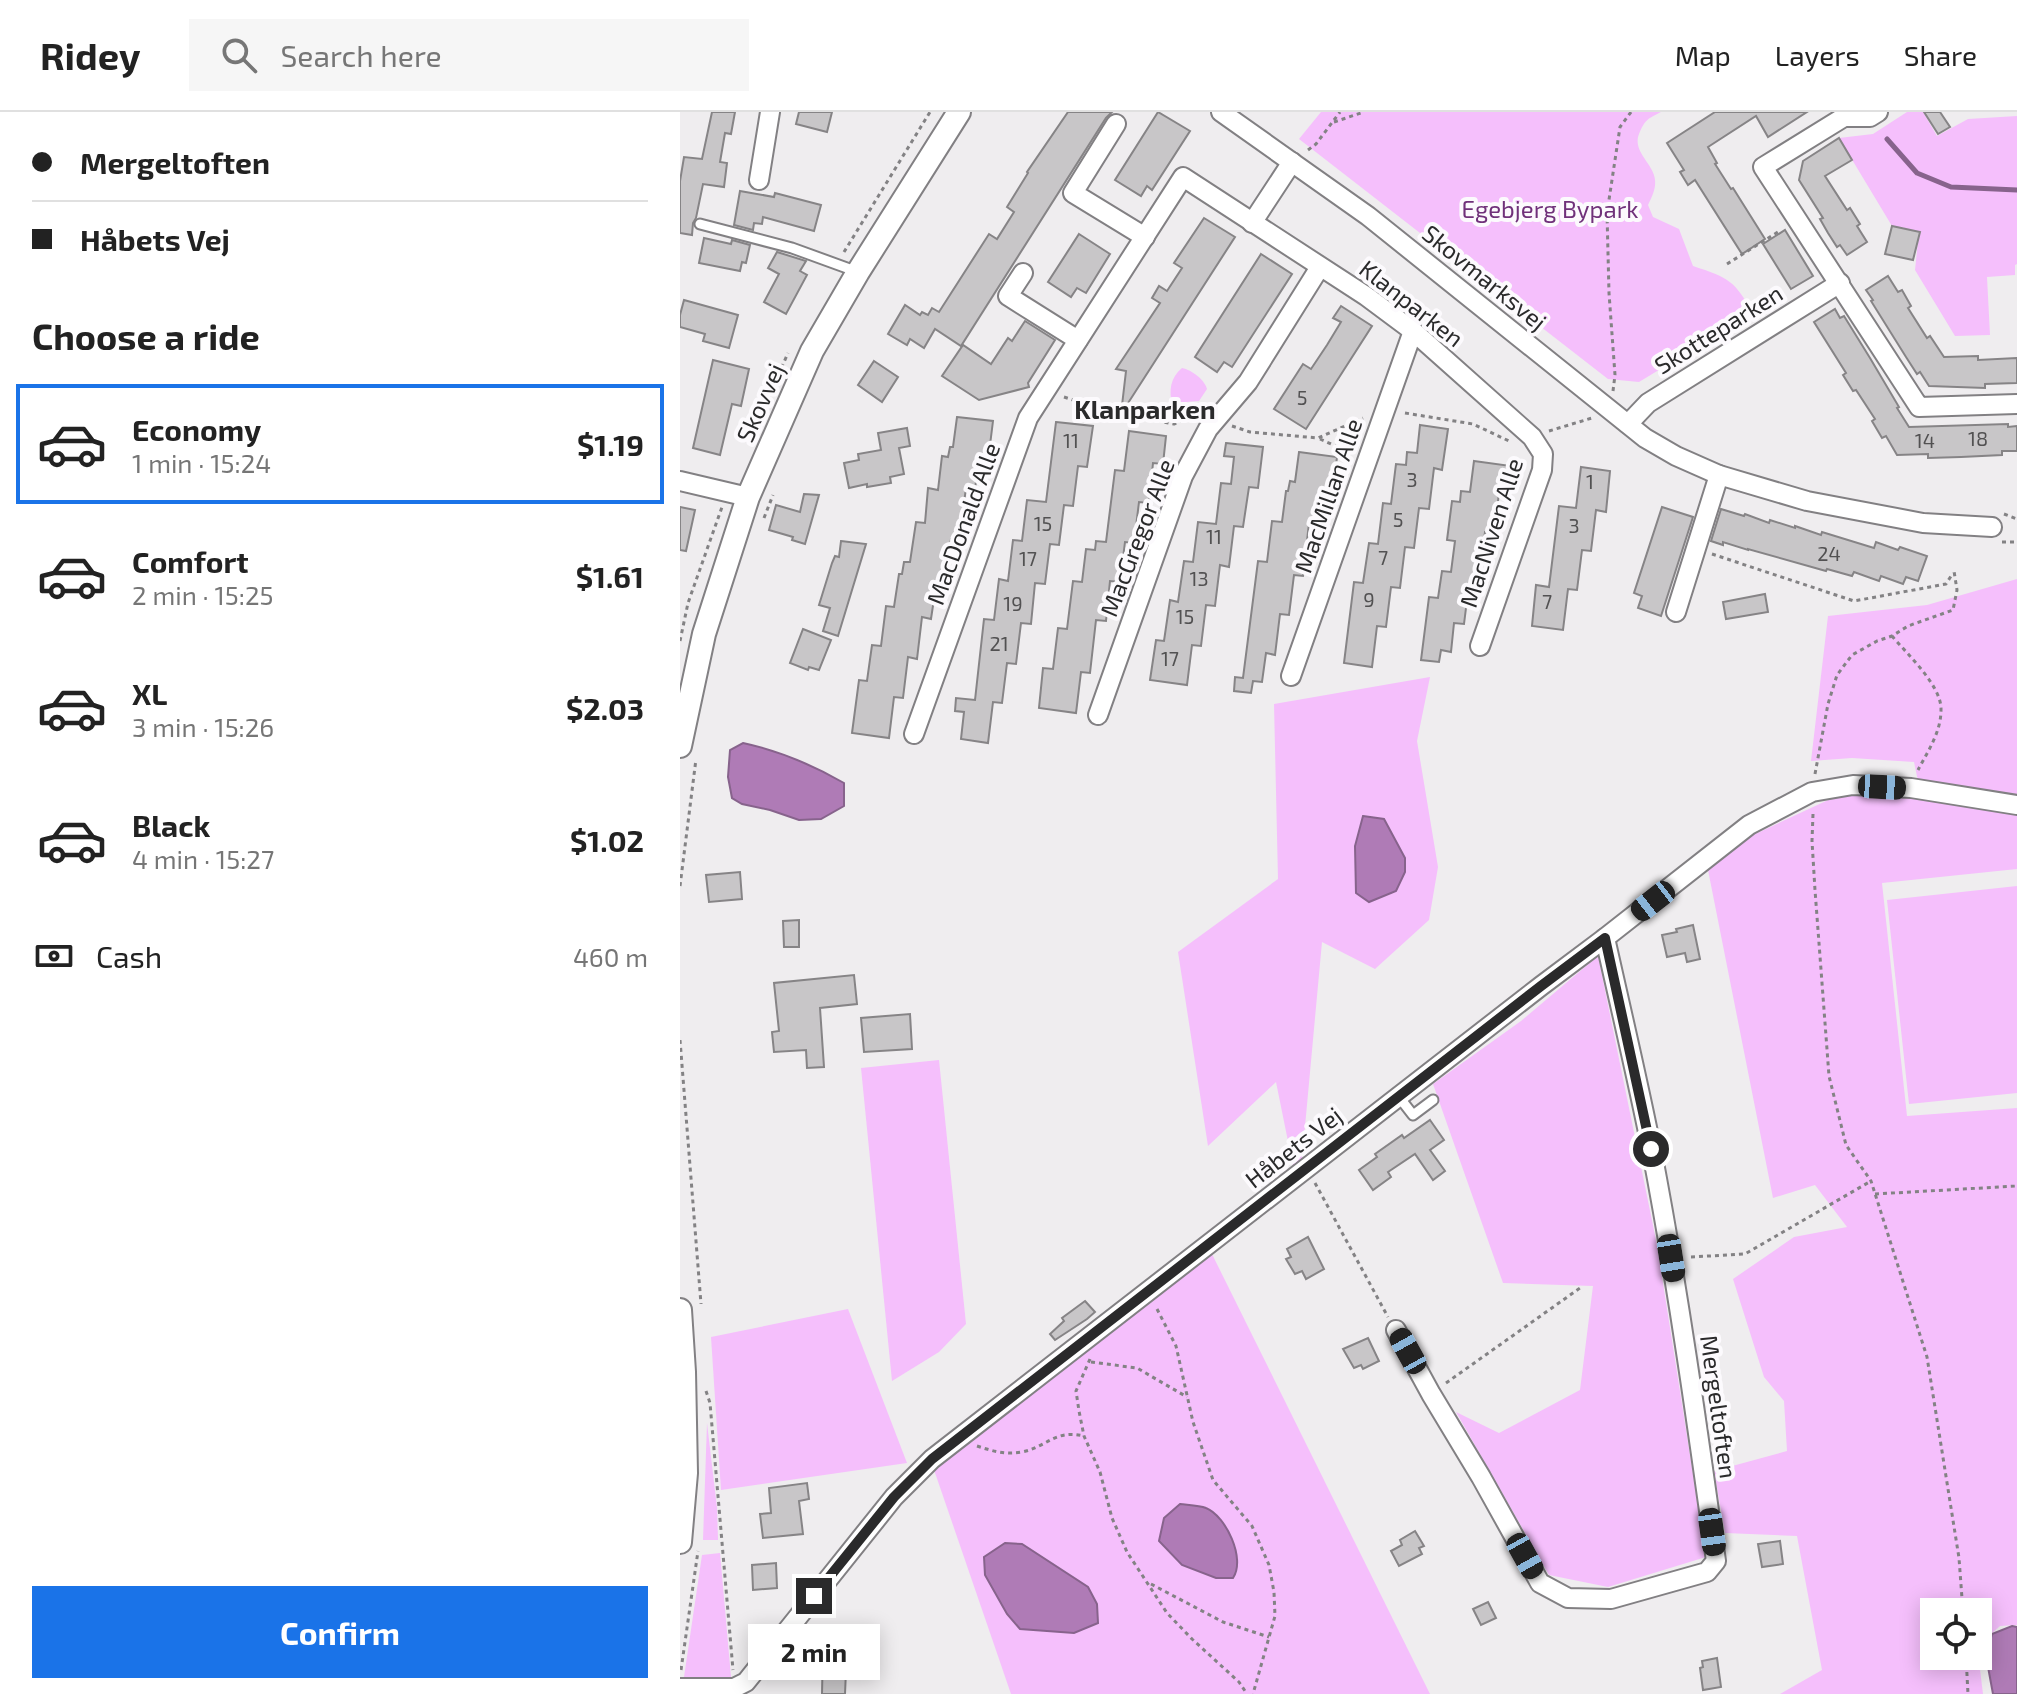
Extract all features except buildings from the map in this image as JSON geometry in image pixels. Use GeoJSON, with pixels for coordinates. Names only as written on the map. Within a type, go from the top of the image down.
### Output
{"type":"FeatureCollection","features":[{"type":"Feature","properties":{"kind":"street"},"geometry":{"type":"LineString","coordinates":[[759,180],[770,112]]}},
{"type":"Feature","properties":{"kind":"street","name":"Skovvej"},"geometry":{"type":"LineString","coordinates":[[689,747],[704,634],[748,497],[812,351],[959,112]]}},
{"type":"Feature","properties":{"kind":"street","name":"Skovmarksvej"},"geometry":{"type":"LineString","coordinates":[[1221,112],[1368,216],[1645,438],[1676,456],[1719,475],[1807,501],[1923,523],[1993,519]]}},
{"type":"Feature","properties":{"kind":"street"},"geometry":{"type":"LineString","coordinates":[[1878,112],[1870,117],[1844,117],[1763,167],[1919,407],[2017,404]]}},
{"type":"Feature","properties":{"kind":"street"},"geometry":{"type":"LineString","coordinates":[[1116,124],[1073,193],[1145,237]]}},
{"type":"Feature","properties":{"kind":"street"},"geometry":{"type":"LineString","coordinates":[[1252,223],[1292,162]]}},
{"type":"Feature","properties":{"kind":"street","name":"MacDonald Alle"},"geometry":{"type":"LineString","coordinates":[[914,734],[1028,418],[1183,177]]}},
{"type":"Feature","properties":{"kind":"street","name":"Klanparken"},"geometry":{"type":"LineString","coordinates":[[1183,177],[1366,296],[1413,331],[1532,437]]}},
{"type":"Feature","properties":{"kind":"street","name":"MacGregor Alle"},"geometry":{"type":"LineString","coordinates":[[1098,715],[1183,476],[1208,429],[1248,382],[1320,267]]}},
{"type":"Feature","properties":{"kind":"street"},"geometry":{"type":"LineString","coordinates":[[1023,273],[1008,296],[1078,340]]}},
{"type":"Feature","properties":{"kind":"street","name":"Skotteparken"},"geometry":{"type":"LineString","coordinates":[[1628,424],[1648,403],[1840,283]]}},
{"type":"Feature","properties":{"kind":"street","name":"MacMillan Alle"},"geometry":{"type":"LineString","coordinates":[[1291,676],[1413,331]]}},
{"type":"Feature","properties":{"kind":"street","name":"MacNiven Alle"},"geometry":{"type":"LineString","coordinates":[[1480,646],[1542,470],[1543,454],[1532,437]]}},
{"type":"Feature","properties":{"kind":"street"},"geometry":{"type":"LineString","coordinates":[[1676,612],[1719,475]]}},
{"type":"Feature","properties":{"kind":"street"},"geometry":{"type":"LineString","coordinates":[[680,481],[748,497]]}},
{"type":"Feature","properties":{"kind":"street","name":"Håbets Vej"},"geometry":{"type":"LineString","coordinates":[[734,1688],[746,1682],[894,1497],[932,1459],[1749,825],[1812,792],[1853,785],[1911,788],[2017,805]]}},
{"type":"Feature","properties":{"kind":"street","name":"Mergeltoften"},"geometry":{"type":"LineString","coordinates":[[1396,1330],[1540,1583],[1568,1598],[1611,1599],[1707,1572],[1716,1561],[1671,1258],[1651,1149],[1605,938]]}},
{"type":"Feature","properties":{"kind":"street"},"geometry":{"type":"LineString","coordinates":[[680,1542],[686,1473],[684,1372],[691,1313]]}},
{"type":"Feature","properties":{"kind":"street"},"geometry":{"type":"LineString","coordinates":[[680,1688],[734,1688]]}},
{"type":"Feature","properties":{"kind":"lane"},"geometry":{"type":"LineString","coordinates":[[700,224],[792,248],[858,272]]}},
{"type":"Feature","properties":{"kind":"lane"},"geometry":{"type":"LineString","coordinates":[[1399,1097],[1413,1115],[1433,1100]]}},
{"type":"Feature","properties":{"kind":"path"},"geometry":{"type":"LineString","coordinates":[[1292,162],[1316,144],[1340,112]]}},
{"type":"Feature","properties":{"kind":"path"},"geometry":{"type":"LineString","coordinates":[[1333,122],[1364,112]]}},
{"type":"Feature","properties":{"kind":"path"},"geometry":{"type":"LineString","coordinates":[[1318,438],[1385,410],[1473,424],[1523,447],[1532,437],[1596,417],[1612,396],[1615,375],[1607,213],[1620,127],[1631,112]]}},
{"type":"Feature","properties":{"kind":"path"},"geometry":{"type":"LineString","coordinates":[[1727,264],[1798,219]]}},
{"type":"Feature","properties":{"kind":"path"},"geometry":{"type":"LineString","coordinates":[[1046,390],[1112,413],[1174,424],[1207,410],[1235,428],[1318,438],[1367,461]]}},
{"type":"Feature","properties":{"kind":"path"},"geometry":{"type":"LineString","coordinates":[[761,528],[774,492]]}},
{"type":"Feature","properties":{"kind":"path"},"geometry":{"type":"LineString","coordinates":[[1993,519],[2009,515],[2017,519]]}},
{"type":"Feature","properties":{"kind":"path"},"geometry":{"type":"LineString","coordinates":[[1697,549],[1854,601],[1946,584],[1954,571],[1957,590],[1953,610],[1908,626],[1852,655],[1837,675],[1828,704],[1812,792],[1815,890],[1829,1076],[1846,1145],[1871,1181],[1927,1357],[1959,1558],[1962,1598]]}},
{"type":"Feature","properties":{"kind":"path"},"geometry":{"type":"LineString","coordinates":[[1892,636],[1932,683],[1942,708],[1937,733],[1911,788]]}},
{"type":"Feature","properties":{"kind":"path"},"geometry":{"type":"LineString","coordinates":[[680,886],[693,778],[689,747]]}},
{"type":"Feature","properties":{"kind":"path"},"geometry":{"type":"LineString","coordinates":[[680,1040],[691,1313]]}},
{"type":"Feature","properties":{"kind":"path"},"geometry":{"type":"LineString","coordinates":[[1307,1169],[1396,1330]]}},
{"type":"Feature","properties":{"kind":"path"},"geometry":{"type":"LineString","coordinates":[[1671,1258],[1745,1254],[1871,1181]]}},
{"type":"Feature","properties":{"kind":"path"},"geometry":{"type":"LineString","coordinates":[[1875,1194],[2017,1186]]}},
{"type":"Feature","properties":{"kind":"path"},"geometry":{"type":"LineString","coordinates":[[1431,1394],[1580,1288]]}},
{"type":"Feature","properties":{"kind":"path"},"geometry":{"type":"LineString","coordinates":[[1091,1335],[1090,1362],[1076,1391],[1084,1436],[1100,1472],[1112,1518],[1127,1552],[1167,1613],[1250,1694],[1275,1616],[1269,1565],[1252,1526],[1213,1480],[1193,1422],[1176,1346],[1148,1292]]}},
{"type":"Feature","properties":{"kind":"path"},"geometry":{"type":"LineString","coordinates":[[1090,1362],[1137,1368],[1187,1397]]}},
{"type":"Feature","properties":{"kind":"path"},"geometry":{"type":"LineString","coordinates":[[703,1384],[710,1403],[734,1688]]}},
{"type":"Feature","properties":{"kind":"path"},"geometry":{"type":"LineString","coordinates":[[954,1442],[999,1453],[1023,1452],[1058,1435],[1084,1436]]}},
{"type":"Feature","properties":{"kind":"path"},"geometry":{"type":"LineString","coordinates":[[1147,1582],[1223,1622],[1269,1637]]}},
{"type":"Feature","properties":{"kind":"path"},"geometry":{"type":"LineString","coordinates":[[1967,1670],[1968,1694]]}},
{"type":"Feature","properties":{"kind":"green space","name":"Egebjerg Bypark"},"geometry":{"type":"Polygon","coordinates":[[[1321,112],[1661,112],[1649,118],[1638,140],[1638,147],[1654,174],[1654,190],[1648,205],[1653,217],[1679,229],[1693,266],[1729,282],[1741,293],[1753,313],[1639,382],[1608,379],[1299,139],[1321,112]]]}},
{"type":"Feature","properties":{"kind":"green space"},"geometry":{"type":"Polygon","coordinates":[[[1907,112],[1923,112],[1937,136],[1968,119],[2017,116],[2017,264],[2015,275],[1987,277],[1990,335],[1955,336],[1915,270],[1919,232],[1892,226],[1839,138],[1873,134],[1907,112]]]}},
{"type":"Feature","properties":{"kind":"green space"},"geometry":{"type":"Polygon","coordinates":[[[1182,368],[1198,376],[1207,389],[1199,401],[1180,405],[1175,410],[1178,416],[1176,421],[1171,421],[1165,411],[1172,405],[1171,385],[1182,368]]]}},
{"type":"Feature","properties":{"kind":"green space"},"geometry":{"type":"Polygon","coordinates":[[[2017,579],[2017,800],[1918,781],[1914,762],[1852,758],[1811,761],[1828,616],[1927,605],[2017,579]]]}},
{"type":"Feature","properties":{"kind":"green space"},"geometry":{"type":"Polygon","coordinates":[[[1430,677],[1417,741],[1438,867],[1429,920],[1375,969],[1322,942],[1302,1159],[1293,1166],[1276,1082],[1208,1146],[1178,952],[1278,879],[1274,704],[1430,677]]]}},
{"type":"Feature","properties":{"kind":"green space"},"geometry":{"type":"Polygon","coordinates":[[[1854,788],[2017,809],[2017,869],[1882,883],[1907,1116],[2017,1108],[2017,1625],[2000,1626],[1992,1633],[1992,1598],[1920,1598],[1920,1670],[1980,1670],[1983,1694],[1780,1694],[1822,1670],[1797,1536],[1725,1533],[1714,1471],[1787,1451],[1784,1401],[1764,1377],[1733,1279],[1794,1237],[1847,1227],[1815,1185],[1773,1198],[1708,870],[1753,835],[1854,788]]]}},
{"type":"Feature","properties":{"kind":"green space"},"geometry":{"type":"Polygon","coordinates":[[[2017,886],[2017,1093],[1909,1104],[1887,900],[2017,886]]]}},
{"type":"Feature","properties":{"kind":"green space"},"geometry":{"type":"Polygon","coordinates":[[[1598,956],[1657,1245],[1706,1557],[1608,1587],[1549,1575],[1456,1412],[1499,1433],[1580,1390],[1593,1286],[1503,1283],[1433,1084],[1521,1021],[1598,956]]]}},
{"type":"Feature","properties":{"kind":"green space"},"geometry":{"type":"Polygon","coordinates":[[[939,1060],[966,1324],[939,1352],[892,1381],[861,1068],[939,1060]]]}},
{"type":"Feature","properties":{"kind":"green space"},"geometry":{"type":"Polygon","coordinates":[[[1211,1252],[1430,1694],[1011,1694],[932,1464],[1211,1252]]]}},
{"type":"Feature","properties":{"kind":"green space"},"geometry":{"type":"Polygon","coordinates":[[[848,1309],[907,1463],[721,1490],[711,1337],[848,1309]]]}},
{"type":"Feature","properties":{"kind":"green space"},"geometry":{"type":"Polygon","coordinates":[[[707,1423],[717,1508],[718,1540],[703,1540],[707,1423]]]}},
{"type":"Feature","properties":{"kind":"green space"},"geometry":{"type":"Polygon","coordinates":[[[720,1553],[731,1677],[684,1677],[702,1555],[720,1553]]]}},
{"type":"Feature","properties":{"kind":"shaded area"},"geometry":{"type":"Polygon","coordinates":[[[743,743],[795,759],[844,783],[844,806],[821,819],[799,820],[742,804],[732,798],[728,777],[730,750],[743,743]]]}},
{"type":"Feature","properties":{"kind":"shaded area"},"geometry":{"type":"Polygon","coordinates":[[[1363,816],[1384,819],[1405,858],[1405,872],[1396,891],[1369,902],[1356,893],[1355,846],[1363,816]]]}},
{"type":"Feature","properties":{"kind":"shaded area"},"geometry":{"type":"Polygon","coordinates":[[[1180,1504],[1206,1508],[1227,1529],[1237,1560],[1233,1578],[1216,1578],[1182,1565],[1159,1541],[1164,1518],[1180,1504]]]}},
{"type":"Feature","properties":{"kind":"shaded area"},"geometry":{"type":"Polygon","coordinates":[[[1005,1543],[1022,1544],[1088,1587],[1097,1604],[1098,1623],[1074,1633],[1020,1629],[1007,1614],[985,1575],[984,1557],[1005,1543]]]}},
{"type":"Feature","properties":{"kind":"shaded area"},"geometry":{"type":"Polygon","coordinates":[[[2017,1627],[2017,1694],[1993,1694],[1989,1670],[1992,1670],[1992,1634],[2017,1627]]]}},
{"type":"Feature","properties":{"kind":"waterway"},"geometry":{"type":"LineString","coordinates":[[1887,139],[1917,173],[1951,187],[2017,190]]}},
{"type":"Feature","properties":{"kind":"district","name":"Klanparken"},"geometry":{"type":"Point","coordinates":[1145,410]}},
{"type":"Feature","properties":{"kind":"route"},"geometry":{"type":"LineString","coordinates":[[814,1596],[894,1497],[932,1459],[1605,938],[1651,1149]]}}]}
